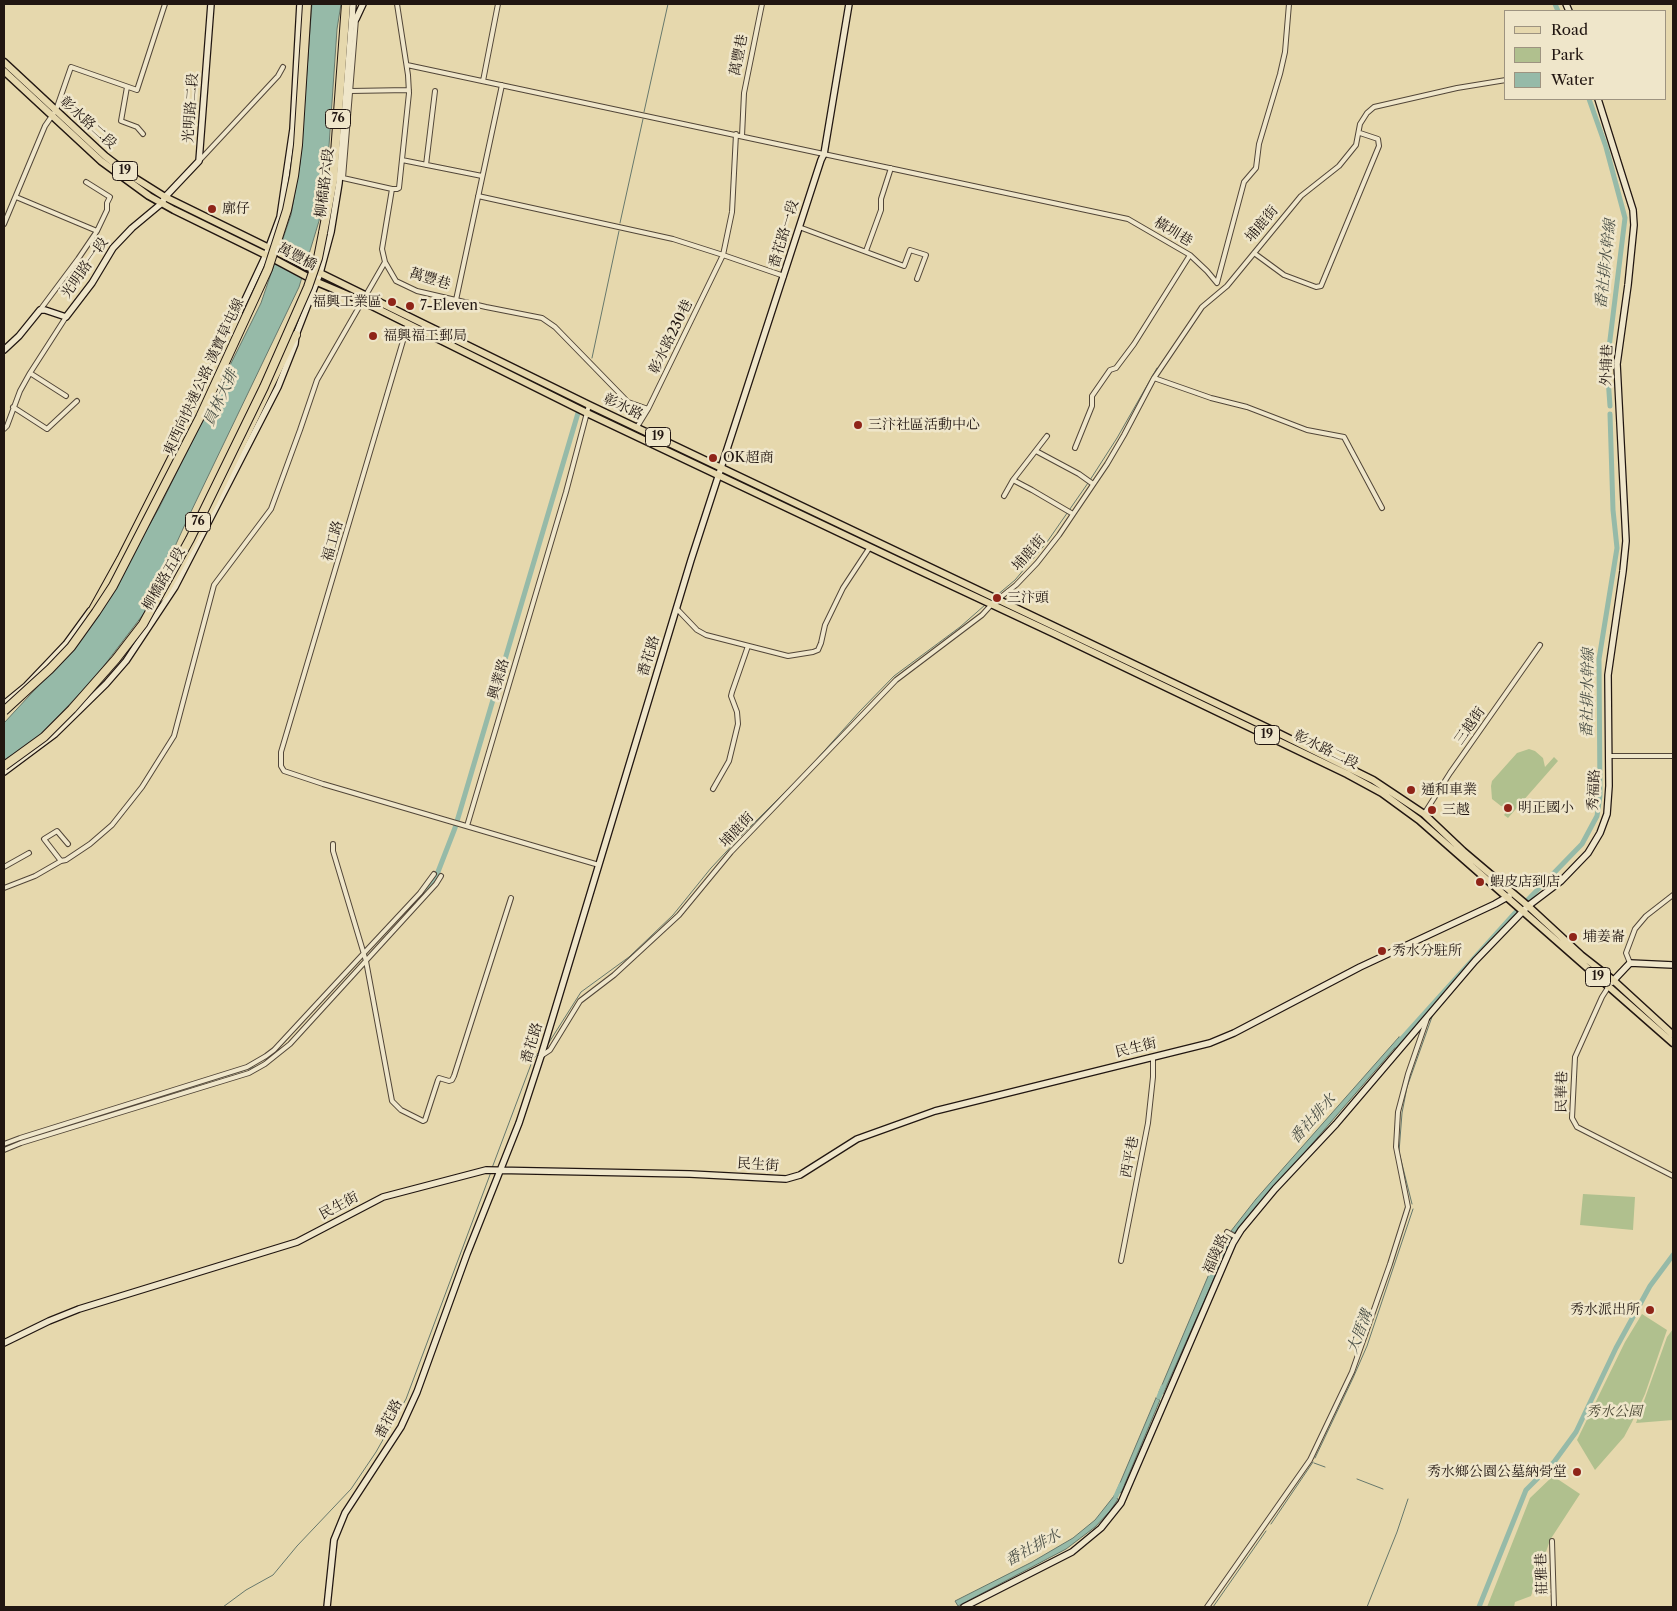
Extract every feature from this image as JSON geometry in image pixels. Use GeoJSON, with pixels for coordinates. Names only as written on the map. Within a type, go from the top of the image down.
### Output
{"type":"FeatureCollection","features":[{"type":"Feature","properties":{"kind":"highway","name":"東西向快速公路 漢寶草屯線"},"geometry":{"type":"LineString","coordinates":[[4,712],[71,647],[96,612],[129,557],[200,417],[268,268],[287,210],[294,176],[298,144],[307,4]]}},
{"type":"Feature","properties":{"kind":"highway","name":"76"},"geometry":{"type":"LineString","coordinates":[[4,766],[44,737],[96,683],[143,624],[190,539],[281,351],[308,287],[318,258],[323,233],[334,172],[346,4]]}},
{"type":"Feature","properties":{"kind":"highway"},"geometry":{"type":"LineString","coordinates":[[71,647],[121,559],[220,363],[232,338],[238,315]]}},
{"type":"Feature","properties":{"kind":"highway"},"geometry":{"type":"LineString","coordinates":[[156,601],[164,594],[178,571],[229,472],[291,342],[296,336]]}},
{"type":"Feature","properties":{"kind":"main road","name":"彰水路二段"},"geometry":{"type":"LineString","coordinates":[[4,62],[53,112]]}},
{"type":"Feature","properties":{"kind":"main road","name":"彰水路二段"},"geometry":{"type":"LineString","coordinates":[[4,71],[105,156],[163,200],[268,252]]}},
{"type":"Feature","properties":{"kind":"main road","name":"萬豐橋"},"geometry":{"type":"LineString","coordinates":[[268,252],[317,282]]}},
{"type":"Feature","properties":{"kind":"main road","name":"萬豐橋"},"geometry":{"type":"LineString","coordinates":[[276,256],[309,267],[320,273]]}},
{"type":"Feature","properties":{"kind":"main road","name":"彰水路"},"geometry":{"type":"LineString","coordinates":[[320,273],[408,324],[587,413],[992,604]]}},
{"type":"Feature","properties":{"kind":"main road","name":"彰水路"},"geometry":{"type":"LineString","coordinates":[[317,282],[411,317],[589,405],[998,599]]}},
{"type":"Feature","properties":{"kind":"main road","name":"彰水路二段"},"geometry":{"type":"LineString","coordinates":[[998,599],[1268,732],[1382,792],[1522,901],[1525,909]]}},
{"type":"Feature","properties":{"kind":"main road","name":"彰水路二段"},"geometry":{"type":"LineString","coordinates":[[992,604],[1373,780],[1424,814],[1506,898],[1516,906],[1525,909]]}},
{"type":"Feature","properties":{"kind":"main road","name":"19"},"geometry":{"type":"LineString","coordinates":[[1525,909],[1581,955],[1673,1043]]}},
{"type":"Feature","properties":{"kind":"main road","name":"19"},"geometry":{"type":"LineString","coordinates":[[1611,983],[1673,1035]]}},
{"type":"Feature","properties":{"kind":"street"},"geometry":{"type":"LineString","coordinates":[[4,224],[71,67],[137,90],[165,4]]}},
{"type":"Feature","properties":{"kind":"street","name":"光明路二段"},"geometry":{"type":"LineString","coordinates":[[163,200],[200,161],[211,4]]}},
{"type":"Feature","properties":{"kind":"street"},"geometry":{"type":"LineString","coordinates":[[4,704],[26,686],[66,644],[101,594],[268,252],[280,217],[292,137],[300,4]]}},
{"type":"Feature","properties":{"kind":"street","name":"柳橋路六段"},"geometry":{"type":"LineString","coordinates":[[320,273],[331,232],[340,183],[353,4]]}},
{"type":"Feature","properties":{"kind":"street"},"geometry":{"type":"LineString","coordinates":[[364,4],[356,19],[343,178],[392,188]]}},
{"type":"Feature","properties":{"kind":"street","name":"萬豐巷"},"geometry":{"type":"LineString","coordinates":[[397,4],[409,90],[399,188],[397,190],[392,188],[382,240],[385,262],[396,281],[417,291],[542,318],[555,327],[628,402],[648,409]]}},
{"type":"Feature","properties":{"kind":"street"},"geometry":{"type":"LineString","coordinates":[[483,81],[498,4]]}},
{"type":"Feature","properties":{"kind":"street","name":"萬豐巷"},"geometry":{"type":"LineString","coordinates":[[742,136],[744,93],[762,4]]}},
{"type":"Feature","properties":{"kind":"street","name":"番花路一段"},"geometry":{"type":"LineString","coordinates":[[721,467],[824,154],[849,4]]}},
{"type":"Feature","properties":{"kind":"street","name":"橫圳巷"},"geometry":{"type":"LineString","coordinates":[[742,136],[1128,219],[1190,255],[1217,283],[1244,182],[1256,168],[1259,144],[1285,52],[1289,4]]}},
{"type":"Feature","properties":{"kind":"street"},"geometry":{"type":"LineString","coordinates":[[407,65],[742,136]]}},
{"type":"Feature","properties":{"kind":"street"},"geometry":{"type":"LineString","coordinates":[[200,161],[278,76],[283,67]]}},
{"type":"Feature","properties":{"kind":"street","name":"埔鹿街"},"geometry":{"type":"LineString","coordinates":[[541,1056],[550,1050],[580,1001],[614,976],[679,915],[731,852],[896,680],[982,615],[1037,562],[1059,535],[1093,484],[1124,435],[1154,378],[1202,308],[1227,286],[1301,196],[1339,166],[1356,145],[1360,133],[1360,124],[1367,113],[1374,107],[1456,88],[1504,80]]}},
{"type":"Feature","properties":{"kind":"street"},"geometry":{"type":"LineString","coordinates":[[456,300],[502,85]]}},
{"type":"Feature","properties":{"kind":"street"},"geometry":{"type":"LineString","coordinates":[[128,86],[121,121],[137,127],[143,134]]}},
{"type":"Feature","properties":{"kind":"street"},"geometry":{"type":"LineString","coordinates":[[350,91],[409,90]]}},
{"type":"Feature","properties":{"kind":"street"},"geometry":{"type":"LineString","coordinates":[[426,165],[435,91]]}},
{"type":"Feature","properties":{"kind":"street","name":"外埔巷"},"geometry":{"type":"LineString","coordinates":[[1598,100],[1632,210],[1634,225],[1617,364],[1626,541],[1612,637]]}},
{"type":"Feature","properties":{"kind":"street"},"geometry":{"type":"LineString","coordinates":[[1254,253],[1284,275],[1316,287],[1321,286],[1379,146],[1378,138],[1360,133]]}},
{"type":"Feature","properties":{"kind":"street"},"geometry":{"type":"LineString","coordinates":[[723,255],[732,212],[736,134]]}},
{"type":"Feature","properties":{"kind":"street"},"geometry":{"type":"LineString","coordinates":[[402,160],[482,176]]}},
{"type":"Feature","properties":{"kind":"street"},"geometry":{"type":"LineString","coordinates":[[866,251],[880,210],[880,199],[891,168]]}},
{"type":"Feature","properties":{"kind":"street"},"geometry":{"type":"LineString","coordinates":[[4,350],[19,336],[40,310],[97,231],[107,210],[107,203],[110,197],[86,182]]}},
{"type":"Feature","properties":{"kind":"street"},"geometry":{"type":"LineString","coordinates":[[478,196],[673,239],[784,276]]}},
{"type":"Feature","properties":{"kind":"street"},"geometry":{"type":"LineString","coordinates":[[16,197],[97,231]]}},
{"type":"Feature","properties":{"kind":"street","name":"光明路一段"},"geometry":{"type":"LineString","coordinates":[[40,310],[66,317],[92,283],[113,248],[163,200]]}},
{"type":"Feature","properties":{"kind":"street"},"geometry":{"type":"LineString","coordinates":[[800,227],[904,266],[910,250],[926,255],[917,279]]}},
{"type":"Feature","properties":{"kind":"street","name":"彰水路230巷"},"geometry":{"type":"LineString","coordinates":[[637,427],[648,409],[723,255]]}},
{"type":"Feature","properties":{"kind":"street"},"geometry":{"type":"LineString","coordinates":[[1075,448],[1092,406],[1092,396],[1110,370],[1116,368],[1134,344],[1190,255]]}},
{"type":"Feature","properties":{"kind":"street"},"geometry":{"type":"LineString","coordinates":[[4,888],[35,876],[66,860],[112,826],[142,787],[174,736],[214,585],[271,509],[316,380],[385,262]]}},
{"type":"Feature","properties":{"kind":"street","name":"柳橋路五段"},"geometry":{"type":"LineString","coordinates":[[4,772],[55,734],[106,684],[126,661],[158,615],[196,549],[278,387],[320,273]]}},
{"type":"Feature","properties":{"kind":"street"},"geometry":{"type":"LineString","coordinates":[[4,429],[30,373],[66,317]]}},
{"type":"Feature","properties":{"kind":"street","name":"福工路"},"geometry":{"type":"LineString","coordinates":[[411,317],[281,752],[281,766],[284,771],[467,826]]}},
{"type":"Feature","properties":{"kind":"street"},"geometry":{"type":"LineString","coordinates":[[30,373],[66,396]]}},
{"type":"Feature","properties":{"kind":"street"},"geometry":{"type":"LineString","coordinates":[[1154,378],[1211,398],[1247,407],[1307,430],[1344,437],[1382,508]]}},
{"type":"Feature","properties":{"kind":"street"},"geometry":{"type":"LineString","coordinates":[[13,408],[47,429],[76,401]]}},
{"type":"Feature","properties":{"kind":"street","name":"興業路"},"geometry":{"type":"LineString","coordinates":[[467,826],[566,492],[589,405]]}},
{"type":"Feature","properties":{"kind":"street"},"geometry":{"type":"LineString","coordinates":[[1004,496],[1013,480],[1047,436]]}},
{"type":"Feature","properties":{"kind":"street"},"geometry":{"type":"LineString","coordinates":[[1036,451],[1079,474],[1093,484]]}},
{"type":"Feature","properties":{"kind":"street","name":"番花路"},"geometry":{"type":"LineString","coordinates":[[327,1607],[334,1540],[341,1522],[401,1427],[418,1392],[467,1254],[519,1123],[721,467]]}},
{"type":"Feature","properties":{"kind":"street"},"geometry":{"type":"LineString","coordinates":[[1013,480],[1073,514]]}},
{"type":"Feature","properties":{"kind":"street"},"geometry":{"type":"LineString","coordinates":[[677,609],[696,630],[706,635],[788,656],[813,652],[818,650],[821,644],[825,625],[843,588],[870,547]]}},
{"type":"Feature","properties":{"kind":"street","name":"秀福路"},"geometry":{"type":"LineString","coordinates":[[1525,909],[1561,881],[1588,853],[1600,833],[1606,814],[1609,786],[1608,675],[1612,637]]}},
{"type":"Feature","properties":{"kind":"street","name":"三越街"},"geometry":{"type":"LineString","coordinates":[[1419,820],[1540,645]]}},
{"type":"Feature","properties":{"kind":"street"},"geometry":{"type":"LineString","coordinates":[[713,789],[729,761],[738,724],[737,712],[731,696],[748,646]]}},
{"type":"Feature","properties":{"kind":"street"},"geometry":{"type":"LineString","coordinates":[[1608,756],[1673,756]]}},
{"type":"Feature","properties":{"kind":"street"},"geometry":{"type":"LineString","coordinates":[[467,826],[599,865]]}},
{"type":"Feature","properties":{"kind":"street"},"geometry":{"type":"LineString","coordinates":[[61,861],[44,839],[57,831],[68,844]]}},
{"type":"Feature","properties":{"kind":"street"},"geometry":{"type":"LineString","coordinates":[[333,844],[333,850],[366,960],[392,1101],[400,1110],[419,1119],[425,1120],[439,1078],[452,1080],[454,1076],[511,898]]}},
{"type":"Feature","properties":{"kind":"street"},"geometry":{"type":"LineString","coordinates":[[4,867],[29,853]]}},
{"type":"Feature","properties":{"kind":"street"},"geometry":{"type":"LineString","coordinates":[[4,1144],[246,1067],[274,1050],[420,893],[434,874]]}},
{"type":"Feature","properties":{"kind":"street"},"geometry":{"type":"LineString","coordinates":[[4,1150],[21,1143],[248,1073],[270,1061],[290,1044],[436,884],[441,876]]}},
{"type":"Feature","properties":{"kind":"street","name":"民生街"},"geometry":{"type":"LineString","coordinates":[[4,1343],[49,1320],[79,1309],[297,1242],[383,1197],[486,1170],[690,1174],[786,1179],[800,1175],[857,1139],[935,1110],[1210,1043],[1234,1033],[1360,967],[1506,898],[1512,893]]}},
{"type":"Feature","properties":{"kind":"street"},"geometry":{"type":"LineString","coordinates":[[1630,963],[1626,953],[1635,929],[1646,916],[1673,895]]}},
{"type":"Feature","properties":{"kind":"street","name":"福陵路"},"geometry":{"type":"LineString","coordinates":[[964,1607],[1072,1552],[1102,1528],[1121,1503],[1236,1237],[1275,1189],[1336,1124],[1474,961],[1525,909]]}},
{"type":"Feature","properties":{"kind":"street"},"geometry":{"type":"LineString","coordinates":[[1611,983],[1630,963],[1673,965]]}},
{"type":"Feature","properties":{"kind":"street","name":"民華巷"},"geometry":{"type":"LineString","coordinates":[[1611,983],[1602,998],[1575,1057],[1572,1118],[1577,1127],[1673,1176]]}},
{"type":"Feature","properties":{"kind":"street"},"geometry":{"type":"LineString","coordinates":[[1207,1607],[1310,1460],[1352,1372],[1408,1207],[1396,1147],[1398,1112],[1408,1074],[1429,1014]]}},
{"type":"Feature","properties":{"kind":"street","name":"西平巷"},"geometry":{"type":"LineString","coordinates":[[1121,1261],[1148,1123],[1153,1077],[1153,1057]]}},
{"type":"Feature","properties":{"kind":"street"},"geometry":{"type":"LineString","coordinates":[[1227,1232],[1236,1237]]}},
{"type":"Feature","properties":{"kind":"street","name":"莊雅巷"},"geometry":{"type":"LineString","coordinates":[[1552,1541],[1554,1607]]}},
{"type":"Feature","properties":{"kind":"green space"},"geometry":{"type":"Polygon","coordinates":[[[1529,749],[1535,751],[1543,758],[1545,767],[1554,757],[1558,761],[1508,818],[1504,815],[1510,807],[1501,806],[1492,799],[1492,781],[1517,753],[1529,749]]]}},
{"type":"Feature","properties":{"kind":"green space"},"geometry":{"type":"Polygon","coordinates":[[[1583,1194],[1635,1197],[1633,1230],[1580,1225],[1583,1194]]]}},
{"type":"Feature","properties":{"kind":"green space","name":"秀水公園"},"geometry":{"type":"Polygon","coordinates":[[[1642,1314],[1667,1330],[1645,1394],[1632,1422],[1624,1437],[1595,1470],[1577,1440],[1625,1342],[1642,1314]]]}},
{"type":"Feature","properties":{"kind":"green space"},"geometry":{"type":"Polygon","coordinates":[[[1673,1329],[1673,1420],[1636,1423],[1667,1337],[1673,1329]]]}},
{"type":"Feature","properties":{"kind":"green space"},"geometry":{"type":"Polygon","coordinates":[[[1553,1476],[1580,1494],[1550,1540],[1531,1596],[1515,1602],[1514,1607],[1487,1607],[1530,1498],[1553,1476]]]}},
{"type":"Feature","properties":{"kind":"water","name":"員林大排"},"geometry":{"type":"Polygon","coordinates":[[[312,4],[341,4],[337,29],[327,175],[319,221],[299,287],[145,612],[93,680],[32,743],[4,760],[4,723],[66,656],[105,603],[159,508],[261,303],[291,215],[300,163],[312,4]]]}},
{"type":"Feature","properties":{"kind":"water"},"geometry":{"type":"Polygon","coordinates":[[[1399,1037],[1400,1042],[1235,1233],[1231,1231],[1256,1199],[1399,1037]]]}},
{"type":"Feature","properties":{"kind":"water"},"geometry":{"type":"Polygon","coordinates":[[[1228,1236],[1232,1238],[1163,1394],[1159,1392],[1209,1274],[1228,1236]]]}},
{"type":"Feature","properties":{"kind":"water"},"geometry":{"type":"Polygon","coordinates":[[[1156,1398],[1160,1400],[1121,1493],[1117,1490],[1156,1398]]]}},
{"type":"Feature","properties":{"kind":"water"},"geometry":{"type":"Polygon","coordinates":[[[1114,1496],[1118,1499],[1110,1511],[1095,1527],[1066,1549],[958,1606],[955,1601],[1032,1562],[1073,1538],[1095,1520],[1114,1496]]]}},
{"type":"Feature","properties":{"kind":"waterway"},"geometry":{"type":"LineString","coordinates":[[644,112],[668,4]]}},
{"type":"Feature","properties":{"kind":"waterway","name":"番社排水幹線"},"geometry":{"type":"LineString","coordinates":[[1555,4],[1558,10]]}},
{"type":"Feature","properties":{"kind":"waterway","name":"番社排水幹線"},"geometry":{"type":"LineString","coordinates":[[1589,100],[1606,147],[1625,218],[1607,364],[1610,406]]}},
{"type":"Feature","properties":{"kind":"waterway"},"geometry":{"type":"LineString","coordinates":[[620,223],[643,119]]}},
{"type":"Feature","properties":{"kind":"waterway"},"geometry":{"type":"LineString","coordinates":[[592,358],[619,231]]}},
{"type":"Feature","properties":{"kind":"waterway"},"geometry":{"type":"LineString","coordinates":[[1090,480],[1117,438],[1157,368]]}},
{"type":"Feature","properties":{"kind":"waterway"},"geometry":{"type":"LineString","coordinates":[[424,889],[436,877],[455,828],[578,413]]}},
{"type":"Feature","properties":{"kind":"waterway","name":"番社排水幹線"},"geometry":{"type":"LineString","coordinates":[[1396,1045],[1515,913],[1582,844],[1597,816],[1600,796],[1599,659],[1617,548],[1613,510],[1610,414]]}},
{"type":"Feature","properties":{"kind":"waterway"},"geometry":{"type":"LineString","coordinates":[[996,596],[1015,580],[1047,542],[1088,483]]}},
{"type":"Feature","properties":{"kind":"waterway"},"geometry":{"type":"LineString","coordinates":[[548,1044],[581,992],[629,957],[673,915],[711,868],[808,769],[894,676],[960,627],[985,605]]}},
{"type":"Feature","properties":{"kind":"waterway","name":"大厝溝"},"geometry":{"type":"LineString","coordinates":[[1412,1204],[1399,1152],[1402,1113],[1407,1087],[1433,1014]]}},
{"type":"Feature","properties":{"kind":"waterway"},"geometry":{"type":"LineString","coordinates":[[271,1057],[309,1015]]}},
{"type":"Feature","properties":{"kind":"waterway"},"geometry":{"type":"LineString","coordinates":[[492,1168],[533,1059],[539,1052]]}},
{"type":"Feature","properties":{"kind":"waterway"},"geometry":{"type":"LineString","coordinates":[[4,1146],[258,1066]]}},
{"type":"Feature","properties":{"kind":"waterway"},"geometry":{"type":"LineString","coordinates":[[223,1607],[246,1590],[273,1575],[297,1546],[351,1489],[376,1452],[406,1399],[491,1172]]}},
{"type":"Feature","properties":{"kind":"waterway","name":"大厝溝"},"geometry":{"type":"LineString","coordinates":[[1315,1458],[1367,1346],[1413,1209]]}},
{"type":"Feature","properties":{"kind":"waterway"},"geometry":{"type":"LineString","coordinates":[[1479,1607],[1526,1490],[1554,1462],[1576,1432],[1616,1348],[1650,1286],[1673,1255]]}},
{"type":"Feature","properties":{"kind":"waterway","name":"番社排水"},"geometry":{"type":"LineString","coordinates":[[1159,1397],[1163,1387]]}},
{"type":"Feature","properties":{"kind":"waterway","name":"大厝溝"},"geometry":{"type":"LineString","coordinates":[[1271,1524],[1313,1462]]}},
{"type":"Feature","properties":{"kind":"waterway"},"geometry":{"type":"LineString","coordinates":[[1314,1463],[1325,1467]]}},
{"type":"Feature","properties":{"kind":"waterway"},"geometry":{"type":"LineString","coordinates":[[1357,1479],[1383,1489]]}},
{"type":"Feature","properties":{"kind":"waterway","name":"番社排水"},"geometry":{"type":"LineString","coordinates":[[1116,1496],[1121,1485]]}},
{"type":"Feature","properties":{"kind":"waterway"},"geometry":{"type":"LineString","coordinates":[[1367,1607],[1408,1499]]}},
{"type":"Feature","properties":{"kind":"waterway","name":"大厝溝"},"geometry":{"type":"LineString","coordinates":[[1213,1607],[1266,1531]]}},
{"type":"Feature","properties":{"kind":"place","name":"廓仔"},"geometry":{"type":"Point","coordinates":[212,209]}},
{"type":"Feature","properties":{"kind":"place","name":"福興工業區"},"geometry":{"type":"Point","coordinates":[392,302]}},
{"type":"Feature","properties":{"kind":"place","name":"7-Eleven"},"geometry":{"type":"Point","coordinates":[410,306]}},
{"type":"Feature","properties":{"kind":"place","name":"福興福工郵局"},"geometry":{"type":"Point","coordinates":[373,336]}},
{"type":"Feature","properties":{"kind":"place","name":"三汴社區活動中心"},"geometry":{"type":"Point","coordinates":[858,425]}},
{"type":"Feature","properties":{"kind":"place","name":"OK超商"},"geometry":{"type":"Point","coordinates":[713,458]}},
{"type":"Feature","properties":{"kind":"place","name":"三汴頭"},"geometry":{"type":"Point","coordinates":[997,598]}},
{"type":"Feature","properties":{"kind":"place","name":"通和車業"},"geometry":{"type":"Point","coordinates":[1411,790]}},
{"type":"Feature","properties":{"kind":"place","name":"明正國小"},"geometry":{"type":"Point","coordinates":[1508,808]}},
{"type":"Feature","properties":{"kind":"place","name":"三越"},"geometry":{"type":"Point","coordinates":[1432,810]}},
{"type":"Feature","properties":{"kind":"place","name":"蝦皮店到店"},"geometry":{"type":"Point","coordinates":[1480,882]}},
{"type":"Feature","properties":{"kind":"place","name":"埔姜崙"},"geometry":{"type":"Point","coordinates":[1573,937]}},
{"type":"Feature","properties":{"kind":"place","name":"秀水分駐所"},"geometry":{"type":"Point","coordinates":[1382,951]}},
{"type":"Feature","properties":{"kind":"place","name":"秀水派出所"},"geometry":{"type":"Point","coordinates":[1650,1310]}},
{"type":"Feature","properties":{"kind":"place","name":"秀水鄉公園公墓納骨堂"},"geometry":{"type":"Point","coordinates":[1577,1472]}}]}
